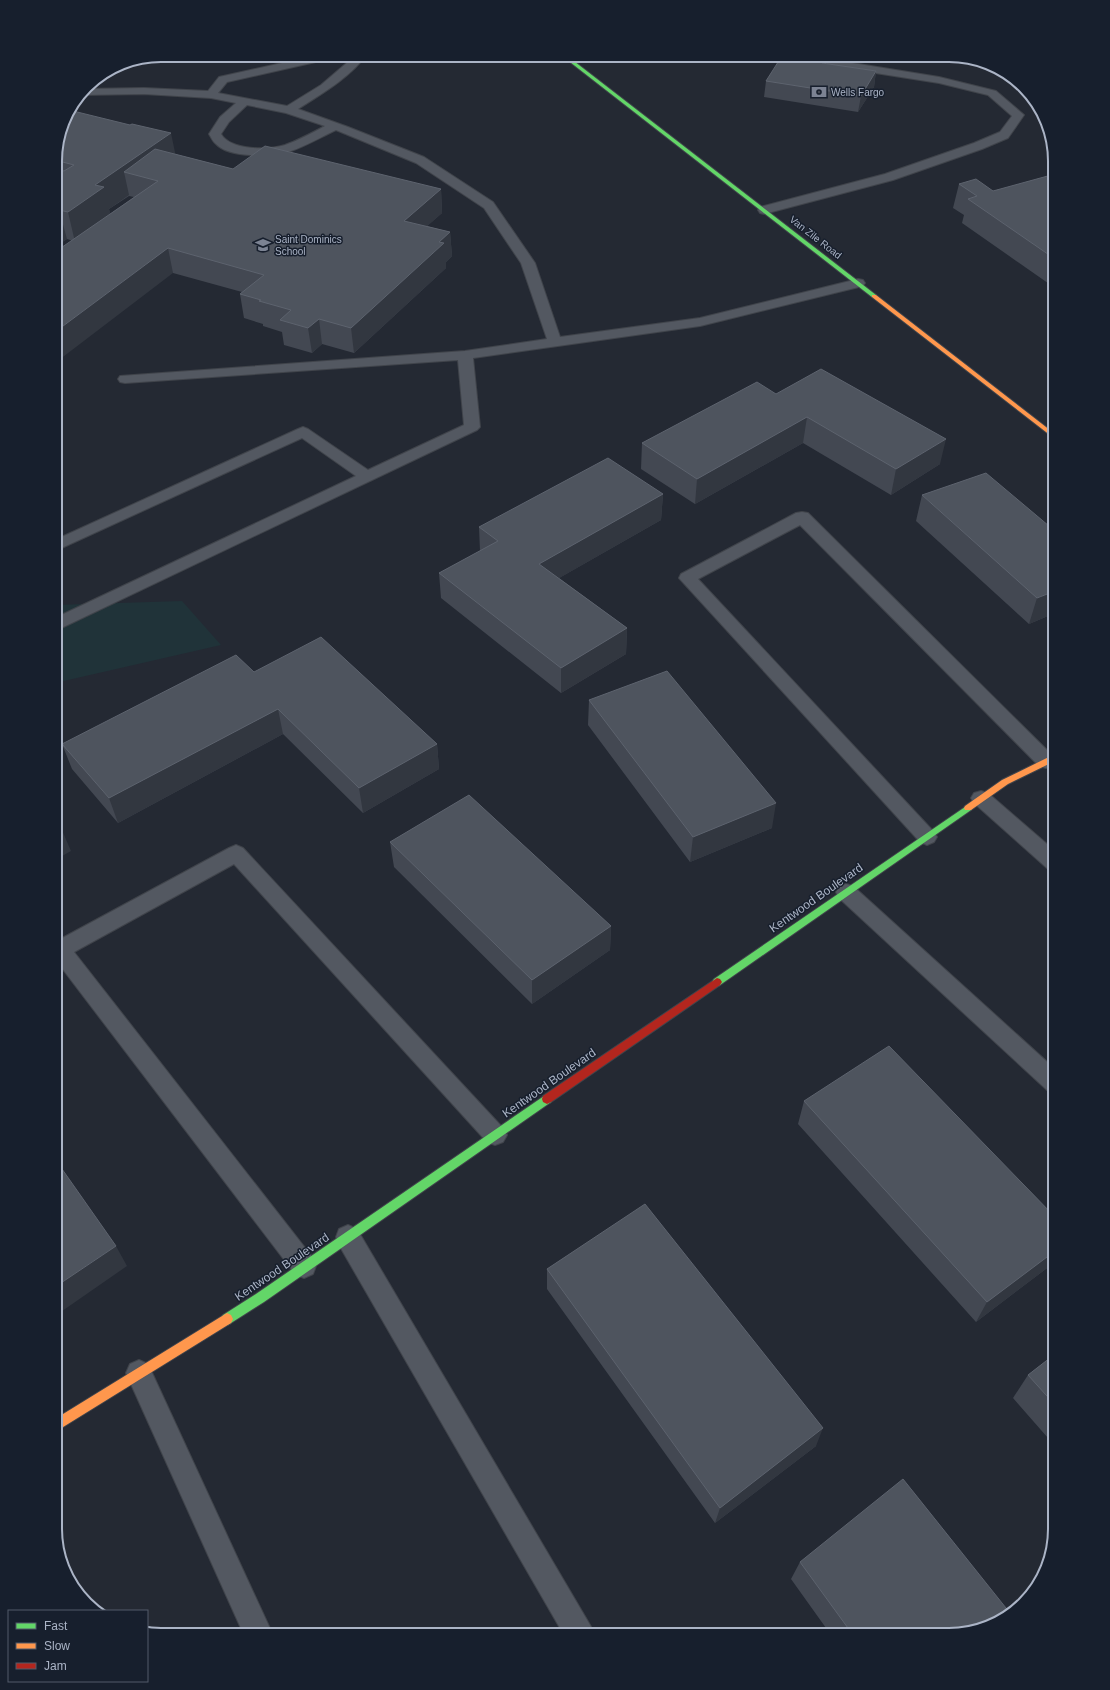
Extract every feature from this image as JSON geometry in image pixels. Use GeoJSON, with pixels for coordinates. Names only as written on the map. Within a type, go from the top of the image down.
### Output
{"type":"FeatureCollection","features":[{"type":"Feature","properties":{"kind":"street","name":"Van Zile Road"},"geometry":{"type":"LineString","coordinates":[[572,62],[1048,432]]}},
{"type":"Feature","properties":{"kind":"street","name":"Kentwood Boulevard"},"geometry":{"type":"LineString","coordinates":[[62,1422],[260,1298],[304,1266],[927,837],[981,798],[1005,782],[1048,760]]}},
{"type":"Feature","properties":{"kind":"lane"},"geometry":{"type":"LineString","coordinates":[[211,95],[223,80],[302,62]]}},
{"type":"Feature","properties":{"kind":"lane"},"geometry":{"type":"LineString","coordinates":[[289,110],[325,88],[354,62]]}},
{"type":"Feature","properties":{"kind":"lane"},"geometry":{"type":"LineString","coordinates":[[764,210],[889,177],[978,146],[1004,135],[1018,115],[992,93],[902,73],[827,62]]}},
{"type":"Feature","properties":{"kind":"lane"},"geometry":{"type":"LineString","coordinates":[[90,92],[144,91],[211,95],[246,101],[289,110],[336,126],[420,160],[489,205],[528,263],[554,342]]}},
{"type":"Feature","properties":{"kind":"lane"},"geometry":{"type":"LineString","coordinates":[[246,101],[227,116],[220,125],[215,134],[220,143],[231,148],[247,151],[264,151],[285,148],[336,126]]}},
{"type":"Feature","properties":{"kind":"lane"},"geometry":{"type":"LineString","coordinates":[[125,379],[466,355],[700,322],[858,283]]}},
{"type":"Feature","properties":{"kind":"lane"},"geometry":{"type":"LineString","coordinates":[[62,622],[472,427],[466,355]]}},
{"type":"Feature","properties":{"kind":"lane"},"geometry":{"type":"LineString","coordinates":[[62,543],[303,432],[368,476]]}},
{"type":"Feature","properties":{"kind":"lane"},"geometry":{"type":"LineString","coordinates":[[927,837],[687,578],[802,517],[1048,756]]}},
{"type":"Feature","properties":{"kind":"lane"},"geometry":{"type":"LineString","coordinates":[[981,798],[1048,857]]}},
{"type":"Feature","properties":{"kind":"lane"},"geometry":{"type":"LineString","coordinates":[[62,949],[236,853],[494,1135]]}},
{"type":"Feature","properties":{"kind":"lane"},"geometry":{"type":"LineString","coordinates":[[846,892],[1048,1077]]}},
{"type":"Feature","properties":{"kind":"lane"},"geometry":{"type":"LineString","coordinates":[[62,953],[304,1266]]}},
{"type":"Feature","properties":{"kind":"lane"},"geometry":{"type":"LineString","coordinates":[[348,1237],[576,1628]]}},
{"type":"Feature","properties":{"kind":"lane"},"geometry":{"type":"LineString","coordinates":[[139,1373],[256,1628]]}},
{"type":"Feature","properties":{"kind":"shaded area"},"geometry":{"type":"Polygon","coordinates":[[[182,601],[221,645],[62,681],[62,605],[182,601]]]}},
{"type":"Feature","properties":{"kind":"building"},"geometry":{"type":"Polygon","coordinates":[[[778,62],[823,62],[876,71],[861,96],[766,81],[778,62]]]}},
{"type":"Feature","properties":{"kind":"building"},"geometry":{"type":"Polygon","coordinates":[[[75,111],[171,133],[95,185],[104,187],[68,212],[62,211],[62,170],[64,171],[74,165],[62,162],[62,154],[65,135],[75,111]]]}},
{"type":"Feature","properties":{"kind":"building"},"geometry":{"type":"Polygon","coordinates":[[[265,146],[441,189],[404,221],[450,232],[439,242],[444,243],[351,328],[319,319],[308,328],[280,320],[291,310],[240,294],[264,275],[168,248],[62,327],[62,247],[158,181],[124,172],[155,149],[233,169],[265,146]]]}},
{"type":"Feature","properties":{"kind":"building"},"geometry":{"type":"Polygon","coordinates":[[[1048,176],[1048,254],[968,199],[977,196],[959,184],[976,179],[993,191],[1048,176]]]}},
{"type":"Feature","properties":{"kind":"building"},"geometry":{"type":"Polygon","coordinates":[[[821,369],[946,439],[896,469],[807,417],[697,479],[642,443],[757,382],[776,394],[821,369]]]}},
{"type":"Feature","properties":{"kind":"building"},"geometry":{"type":"Polygon","coordinates":[[[608,458],[663,494],[539,564],[627,628],[561,668],[439,573],[498,541],[479,527],[608,458]]]}},
{"type":"Feature","properties":{"kind":"building"},"geometry":{"type":"Polygon","coordinates":[[[986,473],[1048,525],[1048,594],[1037,598],[922,495],[986,473]]]}},
{"type":"Feature","properties":{"kind":"building"},"geometry":{"type":"Polygon","coordinates":[[[321,637],[437,744],[359,788],[278,709],[109,798],[62,744],[236,655],[254,672],[321,637]]]}},
{"type":"Feature","properties":{"kind":"building"},"geometry":{"type":"Polygon","coordinates":[[[667,671],[776,803],[693,837],[589,700],[667,671]]]}},
{"type":"Feature","properties":{"kind":"building"},"geometry":{"type":"Polygon","coordinates":[[[469,795],[611,926],[532,980],[390,842],[469,795]]]}},
{"type":"Feature","properties":{"kind":"building"},"geometry":{"type":"Polygon","coordinates":[[[889,1046],[1048,1210],[1048,1256],[987,1302],[804,1101],[889,1046]]]}},
{"type":"Feature","properties":{"kind":"building"},"geometry":{"type":"Polygon","coordinates":[[[62,1169],[116,1246],[62,1282],[62,1169]]]}},
{"type":"Feature","properties":{"kind":"building"},"geometry":{"type":"Polygon","coordinates":[[[645,1204],[823,1428],[720,1508],[547,1269],[645,1204]]]}},
{"type":"Feature","properties":{"kind":"building"},"geometry":{"type":"Polygon","coordinates":[[[1048,1359],[1048,1397],[1028,1375],[1048,1359]]]}},
{"type":"Feature","properties":{"kind":"building"},"geometry":{"type":"Polygon","coordinates":[[[903,1479],[1007,1609],[999,1615],[975,1625],[962,1627],[848,1628],[800,1562],[903,1479]]]}},
{"type":"Feature","properties":{"kind":"traffic: fast"},"geometry":{"type":"LineString","coordinates":[[572,62],[874,296]]}},
{"type":"Feature","properties":{"kind":"traffic: fast"},"geometry":{"type":"LineString","coordinates":[[717,982],[968,808]]}},
{"type":"Feature","properties":{"kind":"traffic: fast"},"geometry":{"type":"LineString","coordinates":[[227,1319],[260,1298],[547,1099]]}},
{"type":"Feature","properties":{"kind":"traffic: slow"},"geometry":{"type":"LineString","coordinates":[[874,296],[1048,432]]}},
{"type":"Feature","properties":{"kind":"traffic: slow"},"geometry":{"type":"LineString","coordinates":[[968,808],[1005,782],[1048,760]]}},
{"type":"Feature","properties":{"kind":"traffic: slow"},"geometry":{"type":"LineString","coordinates":[[62,1422],[227,1319]]}},
{"type":"Feature","properties":{"kind":"traffic: jam"},"geometry":{"type":"LineString","coordinates":[[547,1099],[717,982]]}},
{"type":"Feature","properties":{"kind":"place","name":"Wells Fargo"},"geometry":{"type":"Point","coordinates":[819,92]}},
{"type":"Feature","properties":{"kind":"place","name":"Saint Dominics School"},"geometry":{"type":"Point","coordinates":[263,245]}}]}
